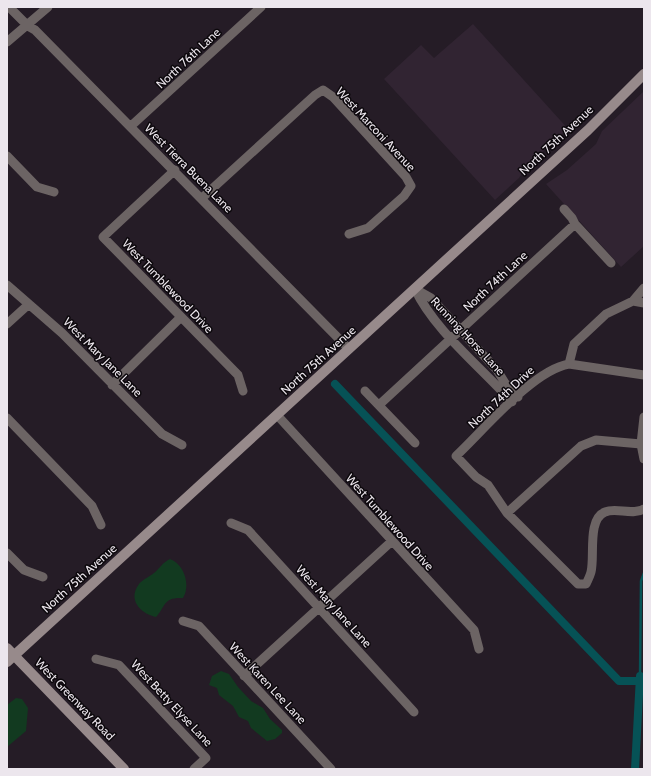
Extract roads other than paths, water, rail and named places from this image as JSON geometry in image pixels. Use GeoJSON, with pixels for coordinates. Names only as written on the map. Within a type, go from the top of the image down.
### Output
{"type":"FeatureCollection","features":[{"type":"Feature","properties":{"kind":"main road","name":"North 75th Avenue"},"geometry":{"type":"LineString","coordinates":[[9,655],[415,289],[588,130],[644,74]]}},
{"type":"Feature","properties":{"kind":"main road","name":"West Greenway Road"},"geometry":{"type":"LineString","coordinates":[[9,655],[124,769]]}},
{"type":"Feature","properties":{"kind":"street","name":"West Tierra Buena Lane"},"geometry":{"type":"LineString","coordinates":[[9,7],[28,26],[35,30],[175,170],[349,349]]}},
{"type":"Feature","properties":{"kind":"street"},"geometry":{"type":"LineString","coordinates":[[7,42],[21,29],[28,26],[48,7]]}},
{"type":"Feature","properties":{"kind":"street","name":"North 76th Lane"},"geometry":{"type":"LineString","coordinates":[[131,126],[255,9]]}},
{"type":"Feature","properties":{"kind":"street","name":"West Marconi Avenue"},"geometry":{"type":"LineString","coordinates":[[202,198],[315,95],[323,90],[333,97],[406,177],[411,186],[404,196],[368,228],[349,234]]}},
{"type":"Feature","properties":{"kind":"street"},"geometry":{"type":"LineString","coordinates":[[7,156],[37,187],[54,192]]}},
{"type":"Feature","properties":{"kind":"street","name":"West Tumblewood Drive"},"geometry":{"type":"LineString","coordinates":[[175,170],[103,237],[238,375],[243,390]]}},
{"type":"Feature","properties":{"kind":"street"},"geometry":{"type":"LineString","coordinates":[[564,209],[575,224],[611,263]]}},
{"type":"Feature","properties":{"kind":"street","name":"North 74th Lane"},"geometry":{"type":"LineString","coordinates":[[379,405],[575,224]]}},
{"type":"Feature","properties":{"kind":"street","name":"West Mary Jane Lane"},"geometry":{"type":"LineString","coordinates":[[7,285],[62,333],[162,434],[182,445]]}},
{"type":"Feature","properties":{"kind":"street"},"geometry":{"type":"LineString","coordinates":[[644,288],[633,301],[606,314],[574,344],[569,364],[644,375]]}},
{"type":"Feature","properties":{"kind":"street","name":"Running Horse Lane"},"geometry":{"type":"LineString","coordinates":[[415,289],[431,298],[497,370],[515,399]]}},
{"type":"Feature","properties":{"kind":"street","name":"Running Horse Lane"},"geometry":{"type":"LineString","coordinates":[[415,289],[423,307],[488,378],[515,399]]}},
{"type":"Feature","properties":{"kind":"street"},"geometry":{"type":"LineString","coordinates":[[633,301],[644,303]]}},
{"type":"Feature","properties":{"kind":"street"},"geometry":{"type":"LineString","coordinates":[[7,324],[28,304]]}},
{"type":"Feature","properties":{"kind":"street"},"geometry":{"type":"LineString","coordinates":[[112,385],[181,317]]}},
{"type":"Feature","properties":{"kind":"street","name":"North 74th Drive"},"geometry":{"type":"LineString","coordinates":[[508,513],[488,485],[476,477],[456,456],[515,399],[548,371],[558,366],[569,364]]}},
{"type":"Feature","properties":{"kind":"street"},"geometry":{"type":"LineString","coordinates":[[488,378],[497,370]]}},
{"type":"Feature","properties":{"kind":"street"},"geometry":{"type":"LineString","coordinates":[[365,391],[415,443]]}},
{"type":"Feature","properties":{"kind":"street","name":"West Tumblewood Drive"},"geometry":{"type":"LineString","coordinates":[[277,415],[474,630],[479,649]]}},
{"type":"Feature","properties":{"kind":"street"},"geometry":{"type":"LineString","coordinates":[[644,416],[641,444],[644,459]]}},
{"type":"Feature","properties":{"kind":"street"},"geometry":{"type":"LineString","coordinates":[[7,418],[92,506],[101,525]]}},
{"type":"Feature","properties":{"kind":"street"},"geometry":{"type":"LineString","coordinates":[[641,444],[596,440],[581,446],[508,513],[578,584],[586,584],[591,573],[594,526],[598,516],[606,511],[638,512],[644,509]]}},
{"type":"Feature","properties":{"kind":"street","name":"West Mary Jane Lane"},"geometry":{"type":"LineString","coordinates":[[231,523],[248,530],[414,712]]}},
{"type":"Feature","properties":{"kind":"street"},"geometry":{"type":"LineString","coordinates":[[244,676],[392,542]]}},
{"type":"Feature","properties":{"kind":"street"},"geometry":{"type":"LineString","coordinates":[[7,553],[24,570],[43,578]]}},
{"type":"Feature","properties":{"kind":"street","name":"West Karen Lee Lane"},"geometry":{"type":"LineString","coordinates":[[183,621],[199,626],[331,769]]}},
{"type":"Feature","properties":{"kind":"street","name":"West Betty Elyse Lane"},"geometry":{"type":"LineString","coordinates":[[96,659],[119,665],[206,758],[194,769]]}},
{"type":"Feature","properties":{"kind":"waterway"},"geometry":{"type":"LineString","coordinates":[[335,384],[619,681],[640,681]]}},
{"type":"Feature","properties":{"kind":"waterway"},"geometry":{"type":"LineString","coordinates":[[640,676],[641,581],[644,573]]}},
{"type":"Feature","properties":{"kind":"waterway"},"geometry":{"type":"LineString","coordinates":[[635,769],[640,676]]}}]}
